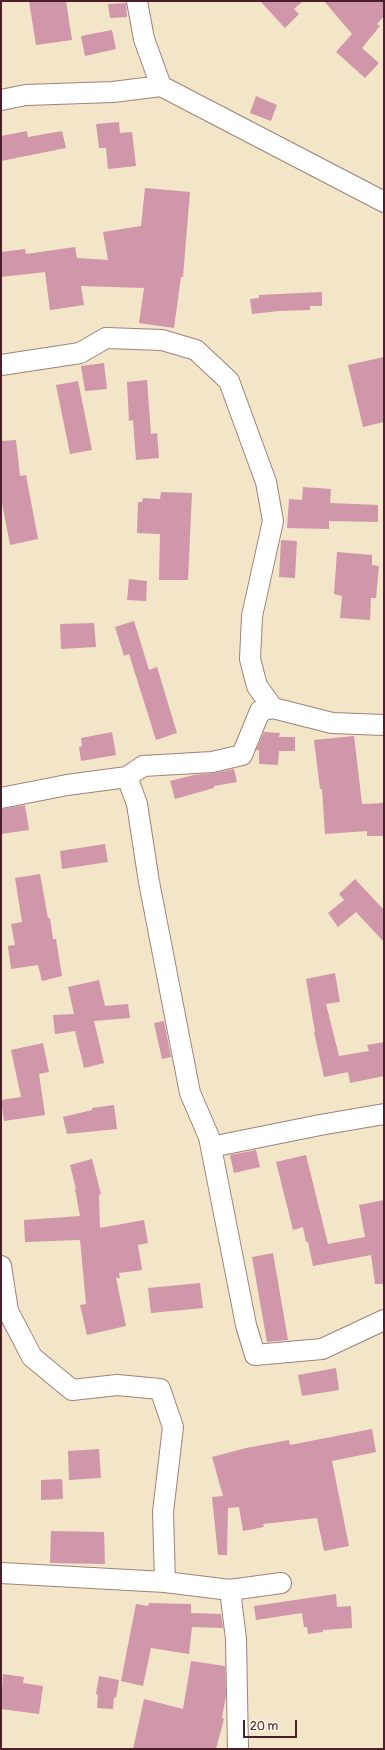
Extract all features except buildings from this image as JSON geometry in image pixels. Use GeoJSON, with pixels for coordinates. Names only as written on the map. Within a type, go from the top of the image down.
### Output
{"type":"FeatureCollection","features":[{"type":"Feature","properties":{"kind":"street"},"geometry":{"type":"LineString","coordinates":[[137,1],[144,39],[161,86]]}},
{"type":"Feature","properties":{"kind":"street"},"geometry":{"type":"LineString","coordinates":[[1,100],[26,95],[113,92],[161,86],[384,202]]}},
{"type":"Feature","properties":{"kind":"street"},"geometry":{"type":"LineString","coordinates":[[1,365],[80,353],[106,338],[162,340],[196,350],[229,381],[266,482],[272,521],[252,616],[250,658],[257,686],[272,708]]}},
{"type":"Feature","properties":{"kind":"street"},"geometry":{"type":"LineString","coordinates":[[1,798],[67,785],[127,777],[143,766],[212,762],[242,755],[260,711],[272,708],[332,723],[384,725]]}},
{"type":"Feature","properties":{"kind":"street"},"geometry":{"type":"LineString","coordinates":[[127,777],[137,804],[150,890],[190,1093],[209,1136],[246,1324],[255,1355],[322,1349],[384,1320]]}},
{"type":"Feature","properties":{"kind":"street"},"geometry":{"type":"LineString","coordinates":[[211,1147],[384,1114]]}},
{"type":"Feature","properties":{"kind":"street"},"geometry":{"type":"LineString","coordinates":[[1,1266],[8,1311],[32,1357],[72,1390],[117,1385],[160,1389],[173,1427],[163,1512],[165,1582]]}},
{"type":"Feature","properties":{"kind":"street"},"geometry":{"type":"LineString","coordinates":[[1,1573],[165,1582],[230,1590],[281,1583]]}},
{"type":"Feature","properties":{"kind":"street"},"geometry":{"type":"LineString","coordinates":[[230,1590],[236,1639],[238,1749]]}}]}
